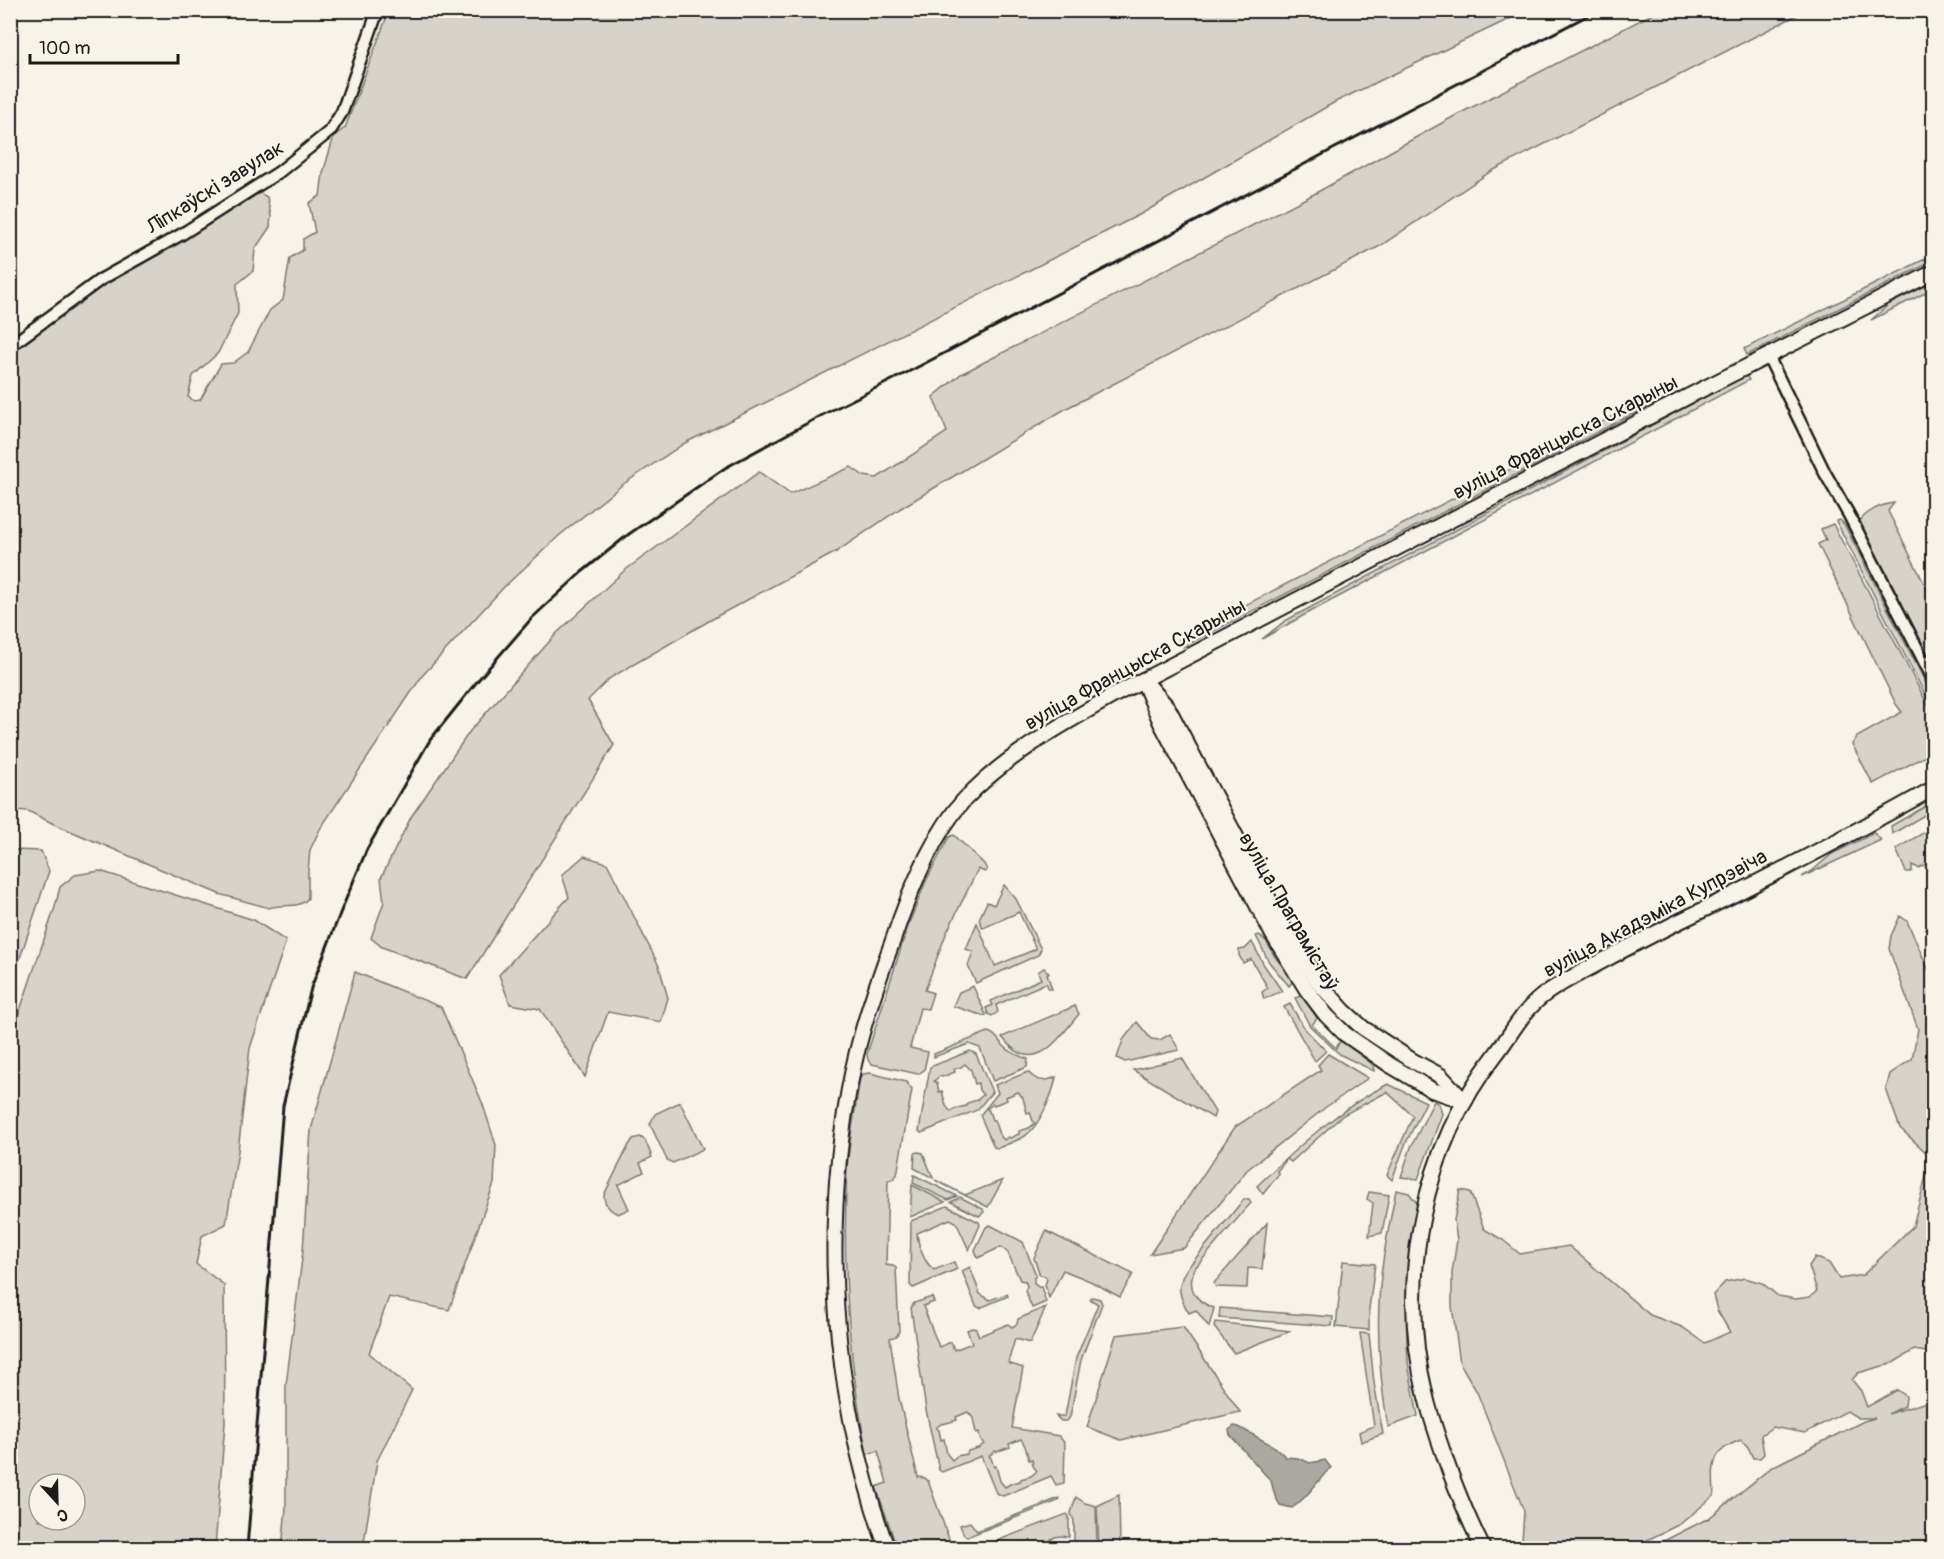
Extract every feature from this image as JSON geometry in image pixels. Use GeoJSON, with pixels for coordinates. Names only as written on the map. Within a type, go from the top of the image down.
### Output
{"type":"FeatureCollection","features":[{"type":"Feature","properties":{"kind":"main road","name":"вуліца Францыска Скарыны"},"geometry":{"type":"LineString","coordinates":[[887,1548],[861,1468],[841,1359],[835,1264],[840,1152],[854,1066],[907,900],[939,836],[964,801],[995,771],[1059,726],[1143,680],[1934,272]]}},
{"type":"Feature","properties":{"kind":"main road","name":"вуліца Праграмістаў"},"geometry":{"type":"LineString","coordinates":[[1143,680],[1168,708],[1289,937],[1319,983],[1363,1028],[1413,1062],[1441,1076],[1464,1101]]}},
{"type":"Feature","properties":{"kind":"main road","name":"вуліца Акадэміка Купрэвіча"},"geometry":{"type":"LineString","coordinates":[[1483,1548],[1459,1496],[1435,1427],[1424,1386],[1415,1320],[1415,1271],[1424,1205],[1434,1170],[1464,1101],[1520,1017],[1545,994],[1603,961],[1819,851],[1934,788]]}},
{"type":"Feature","properties":{"kind":"street","name":"Ліпкаўскі завулак"},"geometry":{"type":"LineString","coordinates":[[10,346],[100,280],[218,211],[279,172],[316,144],[330,131],[342,112],[378,10]]}},
{"type":"Feature","properties":{"kind":"street"},"geometry":{"type":"LineString","coordinates":[[1768,356],[1825,473],[1934,681]]}},
{"type":"Feature","properties":{"kind":"shaded area"},"geometry":{"type":"Polygon","coordinates":[[[389,11],[1526,11],[1335,102],[1141,214],[685,443],[622,485],[560,535],[504,587],[422,676],[320,829],[310,850],[308,898],[300,904],[269,908],[219,894],[28,811],[13,810],[11,806],[10,351],[120,271],[260,193],[267,197],[271,216],[270,227],[255,249],[253,271],[237,284],[238,313],[218,353],[193,376],[188,397],[194,401],[200,400],[221,364],[233,363],[248,352],[270,310],[283,300],[290,258],[303,250],[303,239],[315,232],[309,203],[320,196],[323,173],[334,136],[345,128],[389,11]]]}},
{"type":"Feature","properties":{"kind":"shaded area"},"geometry":{"type":"Polygon","coordinates":[[[1658,11],[1805,11],[1490,172],[1380,246],[1065,409],[901,508],[836,552],[721,614],[610,678],[588,700],[614,745],[467,979],[382,947],[371,938],[384,902],[381,878],[411,817],[470,731],[557,633],[624,571],[759,472],[790,494],[851,467],[864,476],[877,478],[947,432],[933,397],[961,374],[1314,194],[1451,118],[1658,11]]]}},
{"type":"Feature","properties":{"kind":"shaded area"},"geometry":{"type":"Polygon","coordinates":[[[1933,255],[1933,261],[1747,355],[1744,349],[1933,255]]]}},
{"type":"Feature","properties":{"kind":"shaded area"},"geometry":{"type":"Polygon","coordinates":[[[1933,282],[1933,289],[1871,320],[1888,305],[1933,282]]]}},
{"type":"Feature","properties":{"kind":"shaded area"},"geometry":{"type":"Polygon","coordinates":[[[1746,375],[1749,380],[1262,639],[1285,621],[1746,375]]]}},
{"type":"Feature","properties":{"kind":"shaded area"},"geometry":{"type":"Polygon","coordinates":[[[1651,397],[1646,407],[1183,647],[1179,639],[1651,397]]]}},
{"type":"Feature","properties":{"kind":"shaded area"},"geometry":{"type":"Polygon","coordinates":[[[1894,503],[1888,511],[1933,601],[1933,653],[1926,654],[1860,529],[1859,522],[1866,515],[1879,507],[1894,503]]]}},
{"type":"Feature","properties":{"kind":"shaded area"},"geometry":{"type":"Polygon","coordinates":[[[1840,520],[1933,697],[1933,710],[1836,521],[1840,520]]]}},
{"type":"Feature","properties":{"kind":"shaded area"},"geometry":{"type":"Polygon","coordinates":[[[1833,524],[1933,715],[1933,752],[1873,784],[1852,744],[1857,737],[1902,712],[1818,544],[1826,540],[1821,529],[1833,524]]]}},
{"type":"Feature","properties":{"kind":"shaded area"},"geometry":{"type":"Polygon","coordinates":[[[1933,802],[1933,810],[1892,834],[1891,826],[1933,802]]]}},
{"type":"Feature","properties":{"kind":"shaded area"},"geometry":{"type":"Polygon","coordinates":[[[1933,827],[1933,861],[1918,868],[1912,865],[1912,871],[1906,872],[1896,849],[1933,827]]]}},
{"type":"Feature","properties":{"kind":"shaded area"},"geometry":{"type":"Polygon","coordinates":[[[1874,833],[1881,840],[1802,877],[1832,854],[1874,833]]]}},
{"type":"Feature","properties":{"kind":"shaded area"},"geometry":{"type":"Polygon","coordinates":[[[954,835],[984,864],[987,870],[985,872],[978,869],[946,934],[925,990],[933,993],[928,1009],[920,1008],[910,1048],[928,1052],[924,1070],[918,1074],[872,1064],[867,1054],[908,926],[926,881],[949,837],[954,835]]]}},
{"type":"Feature","properties":{"kind":"shaded area"},"geometry":{"type":"Polygon","coordinates":[[[11,850],[41,851],[49,871],[11,985],[11,850]]]}},
{"type":"Feature","properties":{"kind":"shaded area"},"geometry":{"type":"Polygon","coordinates":[[[584,856],[607,863],[659,966],[668,998],[661,1022],[608,1012],[585,1077],[540,1009],[510,1004],[499,975],[569,897],[562,875],[584,856]]]}},
{"type":"Feature","properties":{"kind":"shaded area"},"geometry":{"type":"Polygon","coordinates":[[[100,871],[254,920],[286,941],[250,1048],[238,1151],[226,1224],[202,1236],[196,1264],[224,1285],[225,1423],[215,1548],[11,1548],[11,1037],[60,887],[75,875],[100,871]]]}},
{"type":"Feature","properties":{"kind":"shaded area"},"geometry":{"type":"Polygon","coordinates":[[[1004,885],[1016,899],[1041,949],[1038,955],[976,983],[968,966],[973,952],[966,949],[977,923],[995,966],[1036,949],[1019,912],[983,928],[979,919],[987,902],[994,905],[1004,885]]]}},
{"type":"Feature","properties":{"kind":"shaded area"},"geometry":{"type":"Polygon","coordinates":[[[1900,916],[1907,921],[1933,980],[1933,1353],[1914,1350],[1893,1363],[1858,1373],[1852,1380],[1861,1391],[1867,1407],[1897,1390],[1906,1396],[1905,1406],[1888,1414],[1933,1400],[1933,1548],[1650,1548],[1709,1518],[1772,1467],[1864,1421],[1875,1418],[1858,1418],[1847,1411],[1805,1433],[1773,1427],[1761,1435],[1764,1454],[1760,1458],[1753,1458],[1748,1447],[1741,1440],[1723,1449],[1715,1461],[1714,1496],[1680,1524],[1631,1548],[1524,1548],[1522,1542],[1524,1511],[1477,1392],[1460,1363],[1452,1306],[1452,1273],[1457,1240],[1454,1220],[1460,1190],[1470,1192],[1484,1229],[1503,1240],[1520,1254],[1569,1246],[1650,1315],[1682,1327],[1705,1343],[1730,1332],[1717,1310],[1713,1295],[1725,1282],[1745,1278],[1762,1283],[1778,1296],[1796,1299],[1810,1297],[1817,1291],[1809,1266],[1815,1257],[1829,1263],[1839,1279],[1863,1275],[1913,1226],[1931,1157],[1900,1128],[1886,1089],[1890,1074],[1912,1059],[1918,1029],[1889,949],[1891,936],[1900,916]]]}},
{"type":"Feature","properties":{"kind":"shaded area"},"geometry":{"type":"Polygon","coordinates":[[[1259,935],[1266,941],[1275,957],[1290,975],[1292,982],[1289,986],[1269,962],[1256,936],[1259,935]]]}},
{"type":"Feature","properties":{"kind":"shaded area"},"geometry":{"type":"Polygon","coordinates":[[[1252,942],[1282,991],[1264,999],[1262,992],[1268,988],[1251,959],[1243,963],[1239,955],[1239,950],[1245,949],[1252,942]]]}},
{"type":"Feature","properties":{"kind":"shaded area"},"geometry":{"type":"Polygon","coordinates":[[[1044,968],[1049,973],[1047,974],[1052,989],[1049,989],[1046,983],[996,1005],[998,1012],[992,1016],[988,1014],[986,1008],[993,1005],[991,1001],[1041,979],[1038,972],[1044,968]]]}},
{"type":"Feature","properties":{"kind":"shaded area"},"geometry":{"type":"Polygon","coordinates":[[[355,972],[441,1007],[482,1102],[496,1145],[494,1183],[449,1310],[389,1297],[369,1353],[412,1390],[377,1461],[363,1548],[282,1548],[286,1508],[286,1385],[303,1251],[311,1130],[355,972]]]}},
{"type":"Feature","properties":{"kind":"shaded area"},"geometry":{"type":"Polygon","coordinates":[[[973,986],[986,1015],[984,1016],[953,1006],[959,992],[973,986]]]}},
{"type":"Feature","properties":{"kind":"shaded area"},"geometry":{"type":"Polygon","coordinates":[[[1301,996],[1317,1018],[1312,1025],[1336,1048],[1341,1040],[1373,1065],[1374,1071],[1341,1055],[1310,1026],[1295,998],[1301,996]]]}},
{"type":"Feature","properties":{"kind":"shaded area"},"geometry":{"type":"Polygon","coordinates":[[[1290,1004],[1305,1029],[1326,1051],[1315,1061],[1284,1007],[1290,1004]]]}},
{"type":"Feature","properties":{"kind":"shaded area"},"geometry":{"type":"Polygon","coordinates":[[[1075,1006],[1079,1014],[1053,1044],[1035,1055],[1024,1055],[1002,1037],[1075,1006]]]}},
{"type":"Feature","properties":{"kind":"shaded area"},"geometry":{"type":"Polygon","coordinates":[[[1137,1022],[1151,1039],[1160,1040],[1170,1034],[1179,1050],[1125,1062],[1117,1058],[1123,1040],[1137,1022]]]}},
{"type":"Feature","properties":{"kind":"shaded area"},"geometry":{"type":"Polygon","coordinates":[[[988,1032],[995,1035],[1009,1050],[1028,1059],[1027,1067],[993,1081],[980,1048],[969,1044],[934,1057],[934,1054],[988,1032]]]}},
{"type":"Feature","properties":{"kind":"shaded area"},"geometry":{"type":"Polygon","coordinates":[[[970,1051],[976,1054],[992,1092],[977,1110],[921,1133],[919,1131],[930,1067],[970,1051]],[[965,1064],[954,1069],[955,1072],[940,1076],[934,1081],[937,1083],[939,1092],[942,1091],[946,1106],[951,1112],[983,1095],[978,1083],[975,1084],[971,1070],[965,1064]]]}},
{"type":"Feature","properties":{"kind":"shaded area"},"geometry":{"type":"Polygon","coordinates":[[[1328,1054],[1368,1078],[1326,1107],[1247,1170],[1184,1248],[1150,1254],[1235,1127],[1321,1070],[1318,1065],[1328,1054]]]}},
{"type":"Feature","properties":{"kind":"shaded area"},"geometry":{"type":"Polygon","coordinates":[[[1182,1058],[1215,1112],[1213,1118],[1133,1070],[1182,1058]]]}},
{"type":"Feature","properties":{"kind":"shaded area"},"geometry":{"type":"Polygon","coordinates":[[[1028,1072],[1034,1078],[1041,1080],[1056,1077],[1049,1101],[1030,1132],[998,1148],[994,1147],[980,1115],[998,1093],[995,1085],[1028,1072]],[[1018,1092],[987,1109],[1004,1140],[1019,1134],[1019,1131],[1035,1123],[1030,1112],[1027,1113],[1023,1098],[1018,1092]]]}},
{"type":"Feature","properties":{"kind":"shaded area"},"geometry":{"type":"Polygon","coordinates":[[[870,1073],[906,1082],[912,1090],[897,1175],[888,1180],[886,1265],[896,1268],[899,1331],[897,1336],[890,1338],[899,1399],[918,1477],[928,1481],[949,1539],[949,1544],[943,1548],[897,1548],[876,1487],[887,1483],[878,1451],[867,1454],[860,1418],[848,1312],[846,1206],[848,1158],[860,1078],[863,1074],[870,1073]]]}},
{"type":"Feature","properties":{"kind":"shaded area"},"geometry":{"type":"Polygon","coordinates":[[[1388,1084],[1426,1102],[1405,1145],[1392,1180],[1387,1175],[1413,1116],[1387,1092],[1343,1115],[1291,1162],[1287,1159],[1277,1171],[1279,1174],[1263,1194],[1257,1186],[1303,1143],[1352,1105],[1388,1084]]]}},
{"type":"Feature","properties":{"kind":"shaded area"},"geometry":{"type":"Polygon","coordinates":[[[1434,1101],[1439,1104],[1442,1114],[1418,1179],[1401,1177],[1411,1147],[1434,1101]]]}},
{"type":"Feature","properties":{"kind":"shaded area"},"geometry":{"type":"Polygon","coordinates":[[[680,1102],[703,1149],[673,1163],[667,1160],[650,1124],[655,1114],[680,1102]]]}},
{"type":"Feature","properties":{"kind":"shaded area"},"geometry":{"type":"Polygon","coordinates":[[[640,1137],[645,1140],[652,1157],[640,1163],[644,1172],[618,1185],[629,1209],[618,1214],[608,1206],[604,1195],[629,1145],[633,1139],[640,1137]]]}},
{"type":"Feature","properties":{"kind":"shaded area"},"geometry":{"type":"Polygon","coordinates":[[[915,1153],[923,1153],[933,1178],[914,1168],[915,1153]]]}},
{"type":"Feature","properties":{"kind":"shaded area"},"geometry":{"type":"Polygon","coordinates":[[[914,1175],[957,1196],[948,1200],[913,1183],[914,1175]]]}},
{"type":"Feature","properties":{"kind":"shaded area"},"geometry":{"type":"Polygon","coordinates":[[[935,1180],[965,1195],[1003,1180],[988,1207],[935,1180]]]}},
{"type":"Feature","properties":{"kind":"shaded area"},"geometry":{"type":"Polygon","coordinates":[[[912,1185],[945,1202],[910,1217],[912,1185]]]}},
{"type":"Feature","properties":{"kind":"shaded area"},"geometry":{"type":"Polygon","coordinates":[[[1396,1190],[1409,1193],[1417,1203],[1409,1262],[1406,1321],[1408,1361],[1418,1416],[1388,1427],[1380,1366],[1379,1304],[1383,1261],[1396,1190]]]}},
{"type":"Feature","properties":{"kind":"shaded area"},"geometry":{"type":"Polygon","coordinates":[[[1369,1192],[1389,1195],[1382,1233],[1369,1236],[1373,1203],[1367,1199],[1369,1192]]]}},
{"type":"Feature","properties":{"kind":"shaded area"},"geometry":{"type":"Polygon","coordinates":[[[960,1197],[983,1209],[984,1212],[979,1216],[951,1202],[960,1197]]]}},
{"type":"Feature","properties":{"kind":"shaded area"},"geometry":{"type":"Polygon","coordinates":[[[1244,1199],[1249,1199],[1251,1203],[1195,1268],[1192,1275],[1192,1288],[1197,1298],[1214,1308],[1209,1327],[1196,1310],[1189,1313],[1181,1297],[1181,1282],[1186,1270],[1244,1199]]]}},
{"type":"Feature","properties":{"kind":"shaded area"},"geometry":{"type":"Polygon","coordinates":[[[947,1206],[979,1222],[980,1225],[969,1250],[956,1222],[950,1219],[917,1233],[922,1253],[934,1270],[954,1262],[957,1269],[913,1288],[910,1285],[911,1221],[947,1206]]]}},
{"type":"Feature","properties":{"kind":"shaded area"},"geometry":{"type":"Polygon","coordinates":[[[1267,1223],[1262,1269],[1248,1268],[1247,1288],[1216,1287],[1214,1283],[1267,1223]]]}},
{"type":"Feature","properties":{"kind":"shaded area"},"geometry":{"type":"Polygon","coordinates":[[[990,1225],[1023,1242],[1036,1275],[1034,1283],[1041,1287],[1046,1302],[1032,1308],[1025,1291],[1027,1286],[1025,1281],[1020,1280],[1008,1253],[1001,1247],[978,1258],[975,1250],[986,1227],[990,1225]]]}},
{"type":"Feature","properties":{"kind":"shaded area"},"geometry":{"type":"Polygon","coordinates":[[[1046,1231],[1133,1274],[1120,1297],[1063,1270],[1049,1298],[1045,1285],[1047,1279],[1040,1275],[1034,1258],[1046,1231]]]}},
{"type":"Feature","properties":{"kind":"shaded area"},"geometry":{"type":"Polygon","coordinates":[[[1343,1261],[1375,1264],[1369,1309],[1369,1330],[1336,1327],[1343,1261]]]}},
{"type":"Feature","properties":{"kind":"shaded area"},"geometry":{"type":"Polygon","coordinates":[[[970,1267],[980,1294],[990,1300],[1007,1294],[1008,1296],[980,1308],[976,1306],[962,1271],[970,1267]]]}},
{"type":"Feature","properties":{"kind":"shaded area"},"geometry":{"type":"Polygon","coordinates":[[[932,1297],[934,1302],[923,1306],[939,1347],[951,1342],[954,1350],[972,1343],[967,1330],[976,1329],[979,1336],[1008,1324],[1012,1327],[1017,1324],[1018,1319],[1046,1307],[1030,1343],[1015,1339],[1008,1363],[1023,1368],[1012,1428],[1059,1436],[1065,1444],[1064,1483],[1056,1485],[1051,1476],[1003,1496],[996,1493],[981,1456],[942,1472],[939,1470],[926,1410],[911,1308],[914,1303],[932,1297]],[[968,1412],[956,1417],[957,1420],[942,1423],[936,1428],[939,1430],[941,1440],[944,1439],[947,1454],[952,1460],[984,1444],[979,1432],[976,1433],[973,1418],[968,1412]],[[1021,1439],[1009,1444],[1010,1447],[995,1451],[989,1456],[1005,1487],[1037,1471],[1032,1459],[1029,1460],[1021,1439]]]}},
{"type":"Feature","properties":{"kind":"shaded area"},"geometry":{"type":"Polygon","coordinates":[[[1092,1297],[1100,1299],[1102,1304],[1081,1360],[1070,1417],[1067,1421],[1061,1421],[1056,1416],[1065,1416],[1076,1358],[1098,1304],[1090,1299],[1092,1297]]]}},
{"type":"Feature","properties":{"kind":"shaded area"},"geometry":{"type":"Polygon","coordinates":[[[1220,1308],[1333,1317],[1332,1326],[1219,1318],[1220,1308]]]}},
{"type":"Feature","properties":{"kind":"shaded area"},"geometry":{"type":"Polygon","coordinates":[[[1215,1322],[1291,1331],[1234,1353],[1214,1327],[1215,1322]]]}},
{"type":"Feature","properties":{"kind":"shaded area"},"geometry":{"type":"Polygon","coordinates":[[[1183,1327],[1240,1412],[1121,1440],[1087,1427],[1116,1335],[1183,1327]]]}},
{"type":"Feature","properties":{"kind":"shaded area"},"geometry":{"type":"Polygon","coordinates":[[[1360,1333],[1369,1334],[1374,1383],[1383,1434],[1361,1442],[1359,1432],[1374,1426],[1360,1333]]]}},
{"type":"Feature","properties":{"kind":"shaded area"},"geometry":{"type":"Polygon","coordinates":[[[1234,1426],[1275,1447],[1286,1457],[1298,1458],[1310,1463],[1325,1460],[1331,1468],[1304,1499],[1292,1508],[1280,1505],[1271,1481],[1230,1435],[1229,1430],[1234,1426]]]}},
{"type":"Feature","properties":{"kind":"shaded area"},"geometry":{"type":"Polygon","coordinates":[[[1119,1495],[1120,1548],[1099,1548],[1097,1506],[1119,1495]]]}},
{"type":"Feature","properties":{"kind":"shaded area"},"geometry":{"type":"Polygon","coordinates":[[[1076,1497],[1096,1506],[1097,1548],[1074,1548],[1074,1521],[1071,1513],[1076,1497]]]}},
{"type":"Feature","properties":{"kind":"shaded area"},"geometry":{"type":"Polygon","coordinates":[[[1059,1498],[1060,1500],[967,1537],[960,1525],[970,1522],[977,1531],[1059,1498]]]}},
{"type":"Feature","properties":{"kind":"shaded area"},"geometry":{"type":"Polygon","coordinates":[[[1067,1514],[1069,1516],[1069,1537],[1054,1537],[1046,1548],[1029,1548],[1024,1542],[1013,1548],[978,1548],[1067,1514]]]}},
{"type":"Feature","properties":{"kind":"railway"},"geometry":{"type":"LineString","coordinates":[[247,1548],[283,1106],[311,988],[367,849],[430,740],[532,618],[582,572],[629,534],[725,468],[1598,10]]}}]}
